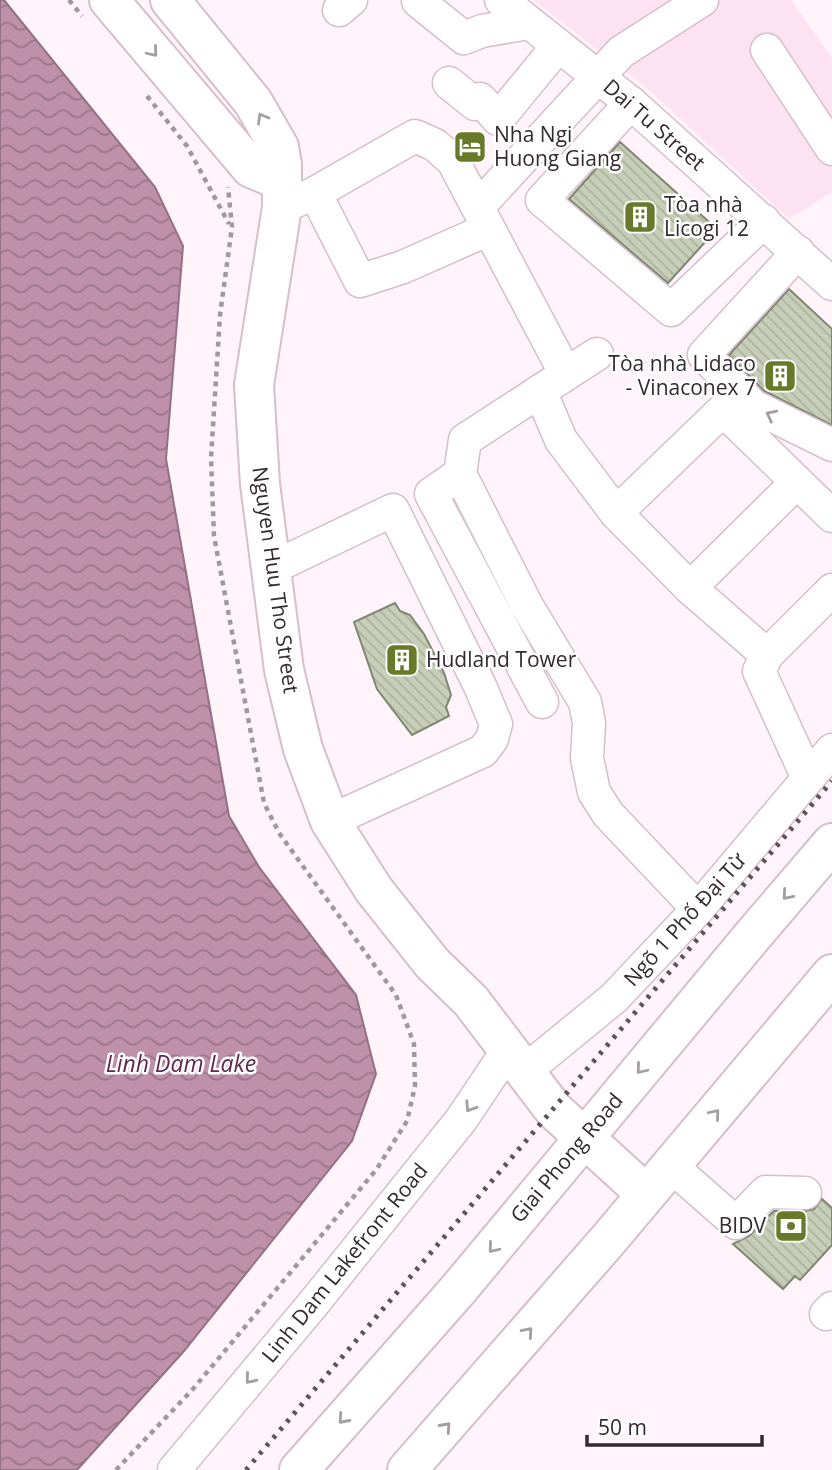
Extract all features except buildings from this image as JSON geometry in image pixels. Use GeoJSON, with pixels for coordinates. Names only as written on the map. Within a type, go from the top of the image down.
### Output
{"type":"FeatureCollection","features":[{"type":"Feature","properties":{"kind":"main road","name":"Nguyen Huu Tho Street"},"geometry":{"type":"LineString","coordinates":[[170,0],[253,102],[279,147],[293,194],[254,385],[260,484],[284,670],[303,749],[330,821],[374,890],[432,963],[471,1001],[554,1110],[583,1138],[659,1180]]}},
{"type":"Feature","properties":{"kind":"main road"},"geometry":{"type":"LineString","coordinates":[[98,10],[251,168],[293,194]]}},
{"type":"Feature","properties":{"kind":"main road","name":"Giai Phong Road"},"geometry":{"type":"LineString","coordinates":[[299,1470],[457,1291],[832,844]]}},
{"type":"Feature","properties":{"kind":"main road"},"geometry":{"type":"LineString","coordinates":[[407,1470],[659,1180],[832,974]]}},
{"type":"Feature","properties":{"kind":"street","name":"Dai Tu Street"},"geometry":{"type":"LineString","coordinates":[[501,0],[631,103],[832,284]]}},
{"type":"Feature","properties":{"kind":"street"},"geometry":{"type":"LineString","coordinates":[[702,0],[621,52],[597,76],[484,218],[403,267],[360,281],[293,194],[415,136],[435,145],[453,161],[484,218],[560,363],[552,383],[562,440],[616,513],[690,588],[767,655]]}},
{"type":"Feature","properties":{"kind":"street"},"geometry":{"type":"LineString","coordinates":[[418,1],[464,38],[482,31],[528,23]]}},
{"type":"Feature","properties":{"kind":"street"},"geometry":{"type":"LineString","coordinates":[[449,83],[475,104],[480,99],[498,119],[558,46]]}},
{"type":"Feature","properties":{"kind":"street"},"geometry":{"type":"LineString","coordinates":[[767,50],[832,149]]}},
{"type":"Feature","properties":{"kind":"street"},"geometry":{"type":"LineString","coordinates":[[631,103],[542,200],[671,310],[764,221]]}},
{"type":"Feature","properties":{"kind":"street"},"geometry":{"type":"LineString","coordinates":[[799,252],[704,355],[753,406],[832,445]]}},
{"type":"Feature","properties":{"kind":"street"},"geometry":{"type":"LineString","coordinates":[[597,354],[464,440],[460,474],[527,606],[585,702],[589,723],[587,758],[594,792],[608,814],[698,909]]}},
{"type":"Feature","properties":{"kind":"street"},"geometry":{"type":"LineString","coordinates":[[616,513],[723,410],[832,516]]}},
{"type":"Feature","properties":{"kind":"street"},"geometry":{"type":"LineString","coordinates":[[460,474],[431,494],[542,702]]}},
{"type":"Feature","properties":{"kind":"street"},"geometry":{"type":"LineString","coordinates":[[690,588],[797,482]]}},
{"type":"Feature","properties":{"kind":"street"},"geometry":{"type":"LineString","coordinates":[[272,568],[393,510],[496,723],[492,739],[483,751],[330,821]]}},
{"type":"Feature","properties":{"kind":"street"},"geometry":{"type":"LineString","coordinates":[[808,778],[760,671],[767,655],[832,590]]}},
{"type":"Feature","properties":{"kind":"street","name":"Ngõ 1 Phố Đại Từ"},"geometry":{"type":"LineString","coordinates":[[513,1057],[532,1064],[614,998],[698,909],[832,750]]}},
{"type":"Feature","properties":{"kind":"street","name":"Linh Dam Lakefront Road"},"geometry":{"type":"LineString","coordinates":[[174,1470],[313,1304],[513,1057]]}},
{"type":"Feature","properties":{"kind":"street"},"geometry":{"type":"LineString","coordinates":[[659,1180],[736,1223],[766,1192],[805,1193]]}},
{"type":"Feature","properties":{"kind":"path"},"geometry":{"type":"LineString","coordinates":[[69,0],[98,10]]}},
{"type":"Feature","properties":{"kind":"path"},"geometry":{"type":"LineString","coordinates":[[145,94],[187,146],[232,227],[228,183]]}},
{"type":"Feature","properties":{"kind":"path"},"geometry":{"type":"LineString","coordinates":[[116,1470],[193,1389],[394,1145],[407,1121],[415,1086],[414,1044],[396,995]]}},
{"type":"Feature","properties":{"kind":"shaded area"},"geometry":{"type":"Polygon","coordinates":[[[533,0],[791,0],[832,58],[832,192],[789,219],[648,89],[533,0]]]}},
{"type":"Feature","properties":{"kind":"water","name":"Linh Dam Lake"},"geometry":{"type":"Polygon","coordinates":[[[0,0],[4,0],[155,187],[183,246],[166,459],[229,816],[259,867],[356,995],[376,1074],[352,1141],[184,1351],[77,1470],[0,1470],[0,0]]]}},
{"type":"Feature","properties":{"kind":"railway"},"geometry":{"type":"LineString","coordinates":[[246,1470],[832,781]]}},
{"type":"Feature","properties":{"kind":"place","name":"Nha Ngi Huong Giang"},"geometry":{"type":"Point","coordinates":[470,147]}},
{"type":"Feature","properties":{"kind":"place","name":"Tòa nhà Licogi 12"},"geometry":{"type":"Point","coordinates":[640,217]}},
{"type":"Feature","properties":{"kind":"place","name":"Tòa nhà Lidaco - Vinaconex 7"},"geometry":{"type":"Point","coordinates":[780,376]}},
{"type":"Feature","properties":{"kind":"place","name":"Hudland Tower"},"geometry":{"type":"Point","coordinates":[402,660]}},
{"type":"Feature","properties":{"kind":"place","name":"BIDV"},"geometry":{"type":"Point","coordinates":[791,1226]}}]}
